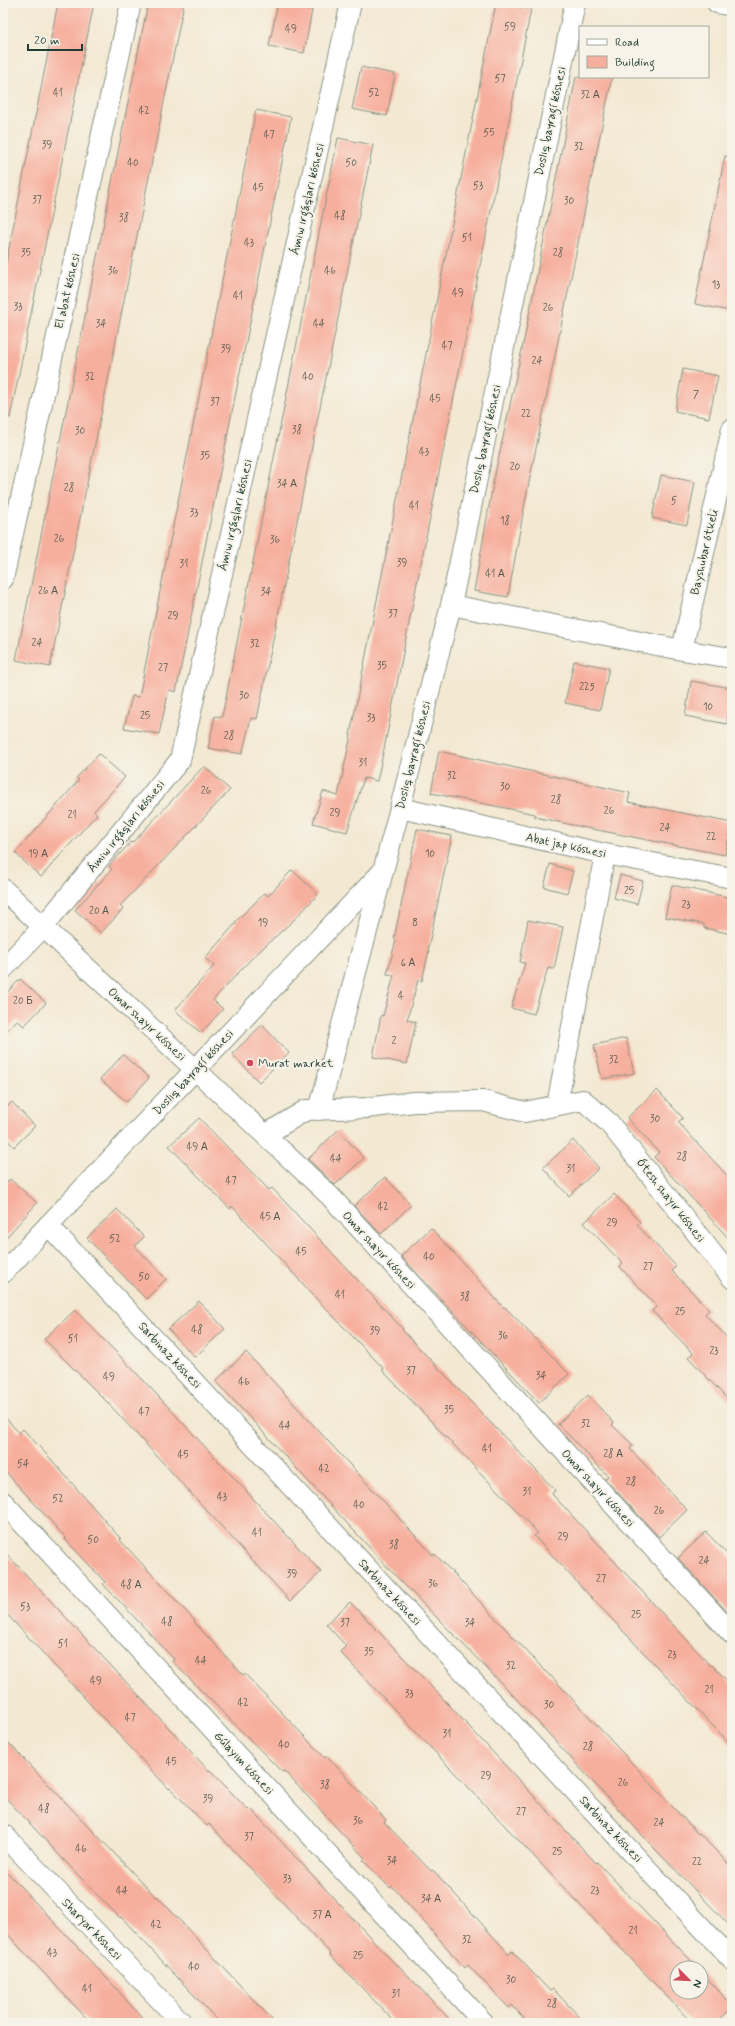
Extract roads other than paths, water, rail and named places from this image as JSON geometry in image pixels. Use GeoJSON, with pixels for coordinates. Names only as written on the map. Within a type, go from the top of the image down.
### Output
{"type":"FeatureCollection","features":[{"type":"Feature","properties":{"kind":"street","name":"El abat kóshesi"},"geometry":{"type":"LineString","coordinates":[[3,579],[131,3]]}},
{"type":"Feature","properties":{"kind":"street","name":"Ámiw ırǵaqları kóshesi"},"geometry":{"type":"LineString","coordinates":[[3,969],[43,927],[180,760],[351,3]]}},
{"type":"Feature","properties":{"kind":"street","name":"Doslıq bayraǵı kóshesi"},"geometry":{"type":"LineString","coordinates":[[319,1110],[400,808],[451,605],[575,3]]}},
{"type":"Feature","properties":{"kind":"street"},"geometry":{"type":"LineString","coordinates":[[717,3],[732,6]]}},
{"type":"Feature","properties":{"kind":"street","name":"Bayshubar ótkeli"},"geometry":{"type":"LineString","coordinates":[[682,650],[732,429]]}},
{"type":"Feature","properties":{"kind":"street"},"geometry":{"type":"LineString","coordinates":[[451,605],[682,650],[732,658]]}},
{"type":"Feature","properties":{"kind":"street","name":"Abat jap kóshesi"},"geometry":{"type":"LineString","coordinates":[[400,808],[605,854],[732,878]]}},
{"type":"Feature","properties":{"kind":"street"},"geometry":{"type":"LineString","coordinates":[[264,1135],[306,1110],[366,1108],[414,1102],[483,1100],[525,1112],[557,1105],[605,854]]}},
{"type":"Feature","properties":{"kind":"street","name":"Doslıq bayraǵı kóshesi"},"geometry":{"type":"LineString","coordinates":[[3,1273],[383,872]]}},
{"type":"Feature","properties":{"kind":"street","name":"Omar shayır kóshesi"},"geometry":{"type":"LineString","coordinates":[[3,889],[330,1196],[732,1634]]}},
{"type":"Feature","properties":{"kind":"street","name":"Ótesh shayır kóshesi"},"geometry":{"type":"LineString","coordinates":[[557,1105],[583,1100],[609,1123],[732,1278]]}},
{"type":"Feature","properties":{"kind":"street","name":"Sarbinaz kóshesi"},"geometry":{"type":"LineString","coordinates":[[48,1224],[732,1960]]}},
{"type":"Feature","properties":{"kind":"street","name":"Gúlayım kóshesi"},"geometry":{"type":"LineString","coordinates":[[3,1502],[484,2023]]}},
{"type":"Feature","properties":{"kind":"street","name":"Sharyar kóshesi"},"geometry":{"type":"LineString","coordinates":[[3,1834],[182,2023]]}},
{"type":"Feature","properties":{"kind":"place","name":"Murat market"},"geometry":{"type":"Point","coordinates":[250,1063]}}]}
